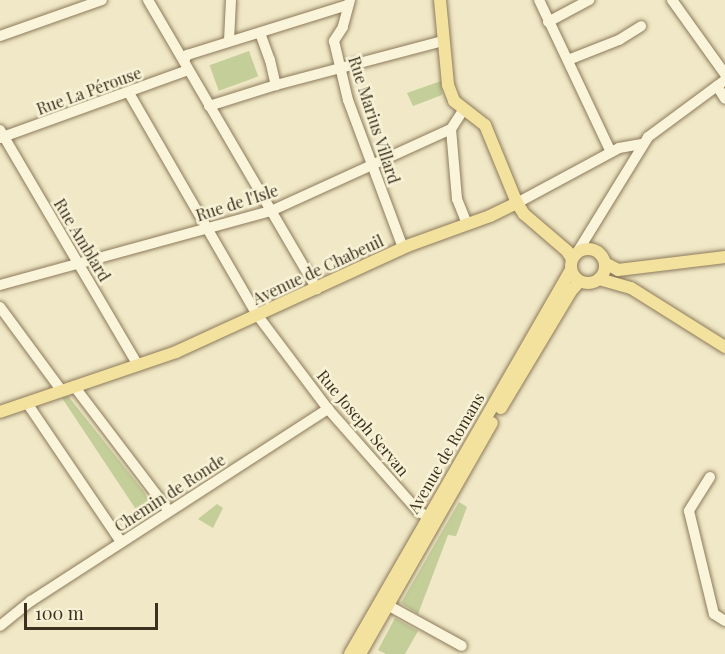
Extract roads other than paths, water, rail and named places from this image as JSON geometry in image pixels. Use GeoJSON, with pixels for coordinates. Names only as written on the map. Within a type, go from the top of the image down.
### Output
{"type":"FeatureCollection","features":[{"type":"Feature","properties":{"kind":"main road"},"geometry":{"type":"LineString","coordinates":[[440,0],[448,85],[454,101],[485,125],[517,203],[524,214],[573,257],[580,281],[590,283],[599,279],[604,272],[605,263]]}},
{"type":"Feature","properties":{"kind":"main road","name":"Avenue de Chabeuil"},"geometry":{"type":"LineString","coordinates":[[0,412],[176,352],[403,249],[517,203]]}},
{"type":"Feature","properties":{"kind":"main road"},"geometry":{"type":"LineString","coordinates":[[573,257],[593,250],[601,255],[612,269],[623,270],[725,257]]}},
{"type":"Feature","properties":{"kind":"main road","name":"Avenue de Romans"},"geometry":{"type":"LineString","coordinates":[[360,654],[383,603],[428,517],[573,257]]}},
{"type":"Feature","properties":{"kind":"main road"},"geometry":{"type":"LineString","coordinates":[[623,270],[631,288]]}},
{"type":"Feature","properties":{"kind":"main road"},"geometry":{"type":"LineString","coordinates":[[599,279],[631,288],[725,347]]}},
{"type":"Feature","properties":{"kind":"main road","name":"Avenue de Romans"},"geometry":{"type":"LineString","coordinates":[[350,654],[572,290],[580,281]]}},
{"type":"Feature","properties":{"kind":"street"},"geometry":{"type":"LineString","coordinates":[[0,36],[102,0]]}},
{"type":"Feature","properties":{"kind":"street"},"geometry":{"type":"LineString","coordinates":[[148,0],[317,289]]}},
{"type":"Feature","properties":{"kind":"street"},"geometry":{"type":"LineString","coordinates":[[229,41],[231,0]]}},
{"type":"Feature","properties":{"kind":"street"},"geometry":{"type":"LineString","coordinates":[[539,0],[589,104],[615,150]]}},
{"type":"Feature","properties":{"kind":"street"},"geometry":{"type":"LineString","coordinates":[[548,22],[589,0]]}},
{"type":"Feature","properties":{"kind":"street"},"geometry":{"type":"LineString","coordinates":[[672,0],[725,74]]}},
{"type":"Feature","properties":{"kind":"street","name":"Rue La Pérouse"},"geometry":{"type":"LineString","coordinates":[[1,135],[129,93],[186,66],[187,55],[349,3]]}},
{"type":"Feature","properties":{"kind":"street","name":"Rue Marius Villard"},"geometry":{"type":"LineString","coordinates":[[349,3],[343,27],[334,42],[340,69],[371,165],[403,249]]}},
{"type":"Feature","properties":{"kind":"street"},"geometry":{"type":"LineString","coordinates":[[568,60],[619,40],[641,26]]}},
{"type":"Feature","properties":{"kind":"street"},"geometry":{"type":"LineString","coordinates":[[260,33],[276,85]]}},
{"type":"Feature","properties":{"kind":"street"},"geometry":{"type":"LineString","coordinates":[[208,106],[276,85],[444,41]]}},
{"type":"Feature","properties":{"kind":"street"},"geometry":{"type":"LineString","coordinates":[[721,83],[725,99]]}},
{"type":"Feature","properties":{"kind":"street","name":"Avenue de Romans"},"geometry":{"type":"LineString","coordinates":[[573,257],[642,144],[657,129],[721,83]]}},
{"type":"Feature","properties":{"kind":"street","name":"Rue Joseph Servan"},"geometry":{"type":"LineString","coordinates":[[129,93],[258,316],[328,409],[418,511],[428,517]]}},
{"type":"Feature","properties":{"kind":"street"},"geometry":{"type":"LineString","coordinates":[[464,109],[451,129],[458,199],[468,224]]}},
{"type":"Feature","properties":{"kind":"street","name":"Rue de l'Isle"},"geometry":{"type":"LineString","coordinates":[[0,285],[271,211],[451,129]]}},
{"type":"Feature","properties":{"kind":"street","name":"Rue Amblard"},"geometry":{"type":"LineString","coordinates":[[1,135],[138,365]]}},
{"type":"Feature","properties":{"kind":"street","name":"Avenue de Chabeuil"},"geometry":{"type":"LineString","coordinates":[[517,203],[615,150],[642,144]]}},
{"type":"Feature","properties":{"kind":"street"},"geometry":{"type":"LineString","coordinates":[[0,307],[62,391]]}},
{"type":"Feature","properties":{"kind":"street"},"geometry":{"type":"LineString","coordinates":[[76,385],[169,511]]}},
{"type":"Feature","properties":{"kind":"street"},"geometry":{"type":"LineString","coordinates":[[27,403],[121,542]]}},
{"type":"Feature","properties":{"kind":"street","name":"Chemin de Ronde"},"geometry":{"type":"LineString","coordinates":[[0,626],[17,615],[28,603],[328,409]]}},
{"type":"Feature","properties":{"kind":"street"},"geometry":{"type":"LineString","coordinates":[[710,477],[689,511],[714,614],[725,621]]}},
{"type":"Feature","properties":{"kind":"street"},"geometry":{"type":"LineString","coordinates":[[383,603],[462,646]]}}]}
